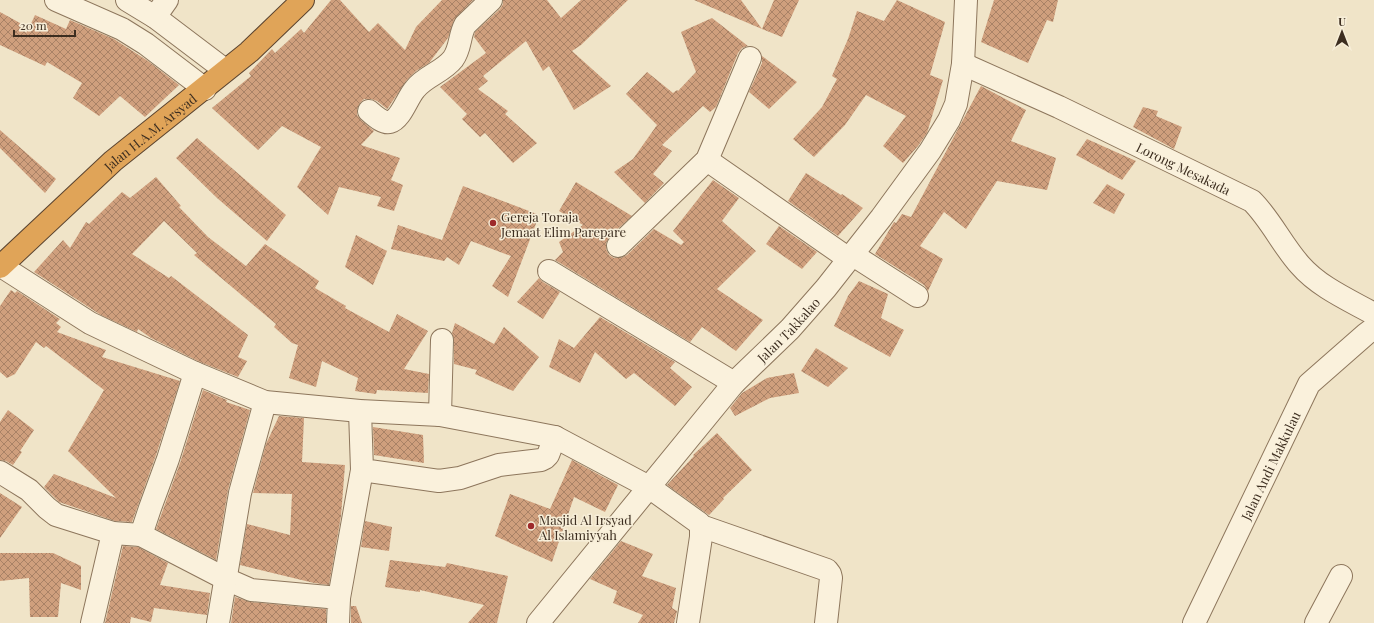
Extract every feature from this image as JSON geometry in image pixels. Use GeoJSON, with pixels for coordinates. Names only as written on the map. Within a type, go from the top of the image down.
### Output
{"type":"FeatureCollection","features":[{"type":"Feature","properties":{"kind":"highway","name":"Jalan H.A.M. Arsyad"},"geometry":{"type":"LineString","coordinates":[[0,267],[113,161],[249,52],[303,0]]}},
{"type":"Feature","properties":{"kind":"street"},"geometry":{"type":"LineString","coordinates":[[56,0],[122,29],[146,44],[204,89]]}},
{"type":"Feature","properties":{"kind":"street"},"geometry":{"type":"LineString","coordinates":[[127,0],[161,9],[225,70]]}},
{"type":"Feature","properties":{"kind":"street"},"geometry":{"type":"LineString","coordinates":[[369,111],[384,122],[389,123],[398,117],[414,90],[420,83],[441,70],[452,60],[460,44],[464,25],[491,0]]}},
{"type":"Feature","properties":{"kind":"street","name":"Jalan Takkalao"},"geometry":{"type":"LineString","coordinates":[[538,623],[734,383],[790,329],[851,257],[930,151],[956,104],[963,64],[966,0]]}},
{"type":"Feature","properties":{"kind":"street"},"geometry":{"type":"LineString","coordinates":[[618,246],[707,160],[750,58]]}},
{"type":"Feature","properties":{"kind":"street","name":"Lorong Mesakada"},"geometry":{"type":"LineString","coordinates":[[963,64],[1066,111],[1252,202],[1300,265],[1319,282],[1374,314]]}},
{"type":"Feature","properties":{"kind":"street"},"geometry":{"type":"LineString","coordinates":[[707,160],[851,257],[917,296]]}},
{"type":"Feature","properties":{"kind":"street"},"geometry":{"type":"LineString","coordinates":[[0,267],[90,323],[195,373],[265,402],[360,412],[440,415],[555,437],[649,486],[701,526],[827,570],[831,578],[826,623]]}},
{"type":"Feature","properties":{"kind":"street"},"geometry":{"type":"LineString","coordinates":[[549,272],[734,383]]}},
{"type":"Feature","properties":{"kind":"street","name":"Jalan Andi Makkulau"},"geometry":{"type":"LineString","coordinates":[[1194,623],[1309,384],[1374,328]]}},
{"type":"Feature","properties":{"kind":"street"},"geometry":{"type":"LineString","coordinates":[[440,415],[442,340]]}},
{"type":"Feature","properties":{"kind":"street"},"geometry":{"type":"LineString","coordinates":[[141,535],[168,459],[195,373]]}},
{"type":"Feature","properties":{"kind":"street"},"geometry":{"type":"LineString","coordinates":[[218,623],[240,493],[265,402]]}},
{"type":"Feature","properties":{"kind":"street"},"geometry":{"type":"LineString","coordinates":[[338,623],[339,598],[362,470],[360,412]]}},
{"type":"Feature","properties":{"kind":"street"},"geometry":{"type":"LineString","coordinates":[[362,470],[439,482],[460,478],[500,465],[540,460],[548,455],[555,437]]}},
{"type":"Feature","properties":{"kind":"street"},"geometry":{"type":"LineString","coordinates":[[0,472],[29,490],[56,515],[113,533],[141,535],[226,579],[251,590],[339,598]]}},
{"type":"Feature","properties":{"kind":"street"},"geometry":{"type":"LineString","coordinates":[[688,623],[701,537],[701,526]]}},
{"type":"Feature","properties":{"kind":"street"},"geometry":{"type":"LineString","coordinates":[[92,623],[113,533]]}},
{"type":"Feature","properties":{"kind":"street"},"geometry":{"type":"LineString","coordinates":[[1316,623],[1341,576]]}},
{"type":"Feature","properties":{"kind":"building"},"geometry":{"type":"Polygon","coordinates":[[[331,0],[340,0],[369,32],[378,23],[405,50],[416,27],[442,0],[473,0],[454,20],[448,38],[429,63],[416,71],[406,81],[387,109],[377,101],[364,99],[357,109],[357,115],[374,131],[361,145],[400,158],[391,180],[403,185],[394,211],[377,206],[381,197],[339,187],[328,215],[297,187],[321,147],[282,126],[258,150],[212,108],[251,76],[249,73],[272,49],[275,53],[301,29],[304,33],[331,0]]]}},
{"type":"Feature","properties":{"kind":"building"},"geometry":{"type":"Polygon","coordinates":[[[503,0],[547,0],[561,18],[581,0],[628,0],[581,45],[572,51],[611,86],[574,110],[549,66],[543,71],[526,41],[483,76],[488,81],[478,89],[508,111],[505,114],[537,143],[513,163],[485,133],[480,137],[462,119],[467,114],[440,87],[486,53],[474,37],[475,32],[500,9],[503,4],[503,0]]]}},
{"type":"Feature","properties":{"kind":"building"},"geometry":{"type":"Polygon","coordinates":[[[694,0],[741,0],[762,29],[694,0]]]}},
{"type":"Feature","properties":{"kind":"building"},"geometry":{"type":"Polygon","coordinates":[[[774,0],[799,0],[782,37],[762,29],[774,0]]]}},
{"type":"Feature","properties":{"kind":"building"},"geometry":{"type":"Polygon","coordinates":[[[897,0],[945,22],[930,75],[943,80],[927,133],[903,163],[883,146],[906,116],[866,95],[845,125],[814,157],[793,139],[822,107],[837,79],[832,76],[848,39],[857,11],[884,21],[897,0]]]}},
{"type":"Feature","properties":{"kind":"building"},"geometry":{"type":"Polygon","coordinates":[[[994,0],[1058,0],[1053,22],[1047,20],[1028,63],[981,42],[994,0]]]}},
{"type":"Feature","properties":{"kind":"building"},"geometry":{"type":"Polygon","coordinates":[[[0,12],[29,28],[35,15],[66,29],[70,20],[114,39],[148,61],[179,85],[145,117],[120,96],[99,116],[73,98],[82,83],[47,62],[45,66],[0,45],[0,12]]]}},
{"type":"Feature","properties":{"kind":"building"},"geometry":{"type":"Polygon","coordinates":[[[712,18],[748,46],[742,48],[738,53],[716,107],[710,112],[703,106],[662,145],[672,151],[653,174],[664,183],[645,203],[614,172],[633,159],[657,125],[626,94],[647,72],[673,93],[677,90],[678,91],[696,72],[681,32],[712,18]]]}},
{"type":"Feature","properties":{"kind":"building"},"geometry":{"type":"Polygon","coordinates":[[[762,56],[797,82],[769,109],[749,92],[762,63],[762,56]]]}},
{"type":"Feature","properties":{"kind":"building"},"geometry":{"type":"Polygon","coordinates":[[[981,86],[1026,110],[1011,141],[1056,158],[1047,190],[997,181],[966,229],[944,212],[920,246],[943,259],[928,291],[924,285],[875,254],[894,222],[896,223],[902,214],[911,217],[981,86]]]}},
{"type":"Feature","properties":{"kind":"building"},"geometry":{"type":"Polygon","coordinates":[[[1143,107],[1158,111],[1156,116],[1182,127],[1174,149],[1133,127],[1143,107]]]}},
{"type":"Feature","properties":{"kind":"building"},"geometry":{"type":"Polygon","coordinates":[[[0,130],[56,179],[45,193],[0,148],[0,130]]]}},
{"type":"Feature","properties":{"kind":"building"},"geometry":{"type":"Polygon","coordinates":[[[197,138],[286,215],[267,241],[217,198],[176,158],[197,138]]]}},
{"type":"Feature","properties":{"kind":"building"},"geometry":{"type":"Polygon","coordinates":[[[1087,139],[1136,161],[1122,180],[1076,155],[1087,139]]]}},
{"type":"Feature","properties":{"kind":"building"},"geometry":{"type":"Polygon","coordinates":[[[806,173],[863,208],[838,236],[788,201],[806,173]]]}},
{"type":"Feature","properties":{"kind":"building"},"geometry":{"type":"Polygon","coordinates":[[[156,177],[181,206],[179,207],[208,237],[246,266],[265,244],[319,281],[315,288],[346,306],[345,308],[389,332],[397,314],[428,331],[404,369],[429,374],[428,393],[377,390],[376,394],[355,391],[358,378],[322,361],[316,387],[289,378],[298,345],[292,343],[274,327],[276,324],[194,255],[197,253],[164,221],[132,254],[169,278],[171,276],[248,335],[238,357],[247,361],[238,377],[200,362],[151,338],[138,329],[137,332],[101,315],[34,272],[63,240],[70,248],[86,222],[89,224],[122,192],[130,198],[156,177]]]}},
{"type":"Feature","properties":{"kind":"building"},"geometry":{"type":"Polygon","coordinates":[[[713,180],[739,198],[722,221],[756,251],[717,289],[763,320],[736,351],[702,327],[690,342],[555,260],[563,252],[559,242],[583,225],[559,211],[576,182],[632,216],[609,237],[606,243],[606,249],[609,255],[614,258],[621,258],[627,255],[654,229],[681,245],[684,242],[673,231],[713,180]]]}},
{"type":"Feature","properties":{"kind":"building"},"geometry":{"type":"Polygon","coordinates":[[[1107,184],[1125,194],[1114,214],[1093,203],[1107,184]]]}},
{"type":"Feature","properties":{"kind":"building","name":"Gereja Toraja Jemaat Elim Parepare"},"geometry":{"type":"Polygon","coordinates":[[[463,186],[537,214],[537,221],[508,297],[492,286],[511,256],[471,241],[459,265],[447,257],[444,261],[391,249],[398,225],[442,240],[463,186]]]}},
{"type":"Feature","properties":{"kind":"building"},"geometry":{"type":"Polygon","coordinates":[[[779,226],[817,252],[802,269],[766,244],[779,226]]]}},
{"type":"Feature","properties":{"kind":"building"},"geometry":{"type":"Polygon","coordinates":[[[356,235],[387,251],[373,285],[345,267],[356,235]]]}},
{"type":"Feature","properties":{"kind":"building"},"geometry":{"type":"Polygon","coordinates":[[[539,278],[560,292],[543,319],[517,302],[539,278]]]}},
{"type":"Feature","properties":{"kind":"building"},"geometry":{"type":"Polygon","coordinates":[[[859,281],[888,294],[881,318],[904,330],[890,357],[834,326],[848,296],[859,281]]]}},
{"type":"Feature","properties":{"kind":"building"},"geometry":{"type":"Polygon","coordinates":[[[11,290],[15,293],[17,291],[60,319],[56,323],[61,327],[57,332],[106,350],[102,357],[180,381],[132,522],[115,521],[59,502],[44,487],[54,474],[116,498],[68,451],[104,390],[46,346],[44,348],[36,342],[15,374],[7,378],[0,372],[0,306],[11,290]]]}},
{"type":"Feature","properties":{"kind":"building"},"geometry":{"type":"Polygon","coordinates":[[[600,317],[675,362],[670,368],[692,387],[675,406],[634,373],[626,379],[595,352],[580,383],[549,367],[559,339],[574,348],[600,317]]]}},
{"type":"Feature","properties":{"kind":"building"},"geometry":{"type":"Polygon","coordinates":[[[455,323],[494,344],[504,327],[539,357],[513,391],[475,374],[477,370],[454,364],[454,340],[452,333],[455,323]]]}},
{"type":"Feature","properties":{"kind":"building"},"geometry":{"type":"Polygon","coordinates":[[[816,348],[848,368],[828,387],[801,371],[816,348]]]}},
{"type":"Feature","properties":{"kind":"building"},"geometry":{"type":"Polygon","coordinates":[[[794,373],[799,393],[770,398],[735,416],[730,408],[742,393],[767,378],[794,373]]]}},
{"type":"Feature","properties":{"kind":"building"},"geometry":{"type":"Polygon","coordinates":[[[203,390],[227,400],[226,402],[250,410],[228,490],[216,560],[156,529],[180,463],[203,390]]]}},
{"type":"Feature","properties":{"kind":"building"},"geometry":{"type":"Polygon","coordinates":[[[8,410],[34,430],[20,451],[22,452],[13,465],[6,461],[0,460],[0,422],[8,410]]]}},
{"type":"Feature","properties":{"kind":"building"},"geometry":{"type":"Polygon","coordinates":[[[279,416],[304,418],[302,462],[345,465],[341,516],[329,585],[314,583],[240,565],[247,524],[290,535],[292,494],[253,493],[266,444],[279,416]]]}},
{"type":"Feature","properties":{"kind":"building"},"geometry":{"type":"Polygon","coordinates":[[[373,427],[423,435],[424,463],[374,455],[373,427]]]}},
{"type":"Feature","properties":{"kind":"building"},"geometry":{"type":"Polygon","coordinates":[[[717,433],[752,470],[723,498],[724,499],[709,515],[667,485],[694,456],[693,455],[717,433]]]}},
{"type":"Feature","properties":{"kind":"building"},"geometry":{"type":"Polygon","coordinates":[[[572,460],[618,485],[605,512],[574,497],[552,562],[495,536],[510,494],[550,509],[572,460]]]}},
{"type":"Feature","properties":{"kind":"building"},"geometry":{"type":"Polygon","coordinates":[[[0,493],[22,507],[0,538],[0,493]]]}},
{"type":"Feature","properties":{"kind":"building"},"geometry":{"type":"Polygon","coordinates":[[[365,521],[392,527],[389,551],[361,547],[365,521]]]}},
{"type":"Feature","properties":{"kind":"building"},"geometry":{"type":"Polygon","coordinates":[[[621,541],[653,554],[642,576],[676,588],[672,608],[677,611],[674,623],[638,623],[643,615],[613,603],[617,591],[590,579],[621,541]]]}},
{"type":"Feature","properties":{"kind":"building"},"geometry":{"type":"Polygon","coordinates":[[[123,546],[138,547],[168,563],[160,585],[210,593],[207,615],[154,608],[151,622],[131,617],[130,623],[105,623],[123,546]]]}},
{"type":"Feature","properties":{"kind":"building"},"geometry":{"type":"Polygon","coordinates":[[[0,553],[53,553],[81,566],[81,590],[61,583],[58,617],[30,617],[29,578],[0,581],[0,553]]]}},
{"type":"Feature","properties":{"kind":"building"},"geometry":{"type":"Polygon","coordinates":[[[390,560],[445,567],[447,563],[508,576],[497,623],[468,623],[484,605],[420,590],[420,592],[385,587],[390,560]]]}},
{"type":"Feature","properties":{"kind":"building"},"geometry":{"type":"Polygon","coordinates":[[[235,597],[250,602],[326,609],[326,623],[231,623],[235,597]]]}},
{"type":"Feature","properties":{"kind":"building"},"geometry":{"type":"Polygon","coordinates":[[[351,606],[356,606],[362,623],[351,623],[351,606]]]}},
{"type":"Feature","properties":{"kind":"place","name":"Gereja Toraja Jemaat Elim Parepare"},"geometry":{"type":"Point","coordinates":[493,223]}},
{"type":"Feature","properties":{"kind":"place","name":"Masjid Al Irsyad Al Islamiyyah"},"geometry":{"type":"Point","coordinates":[531,526]}}]}
